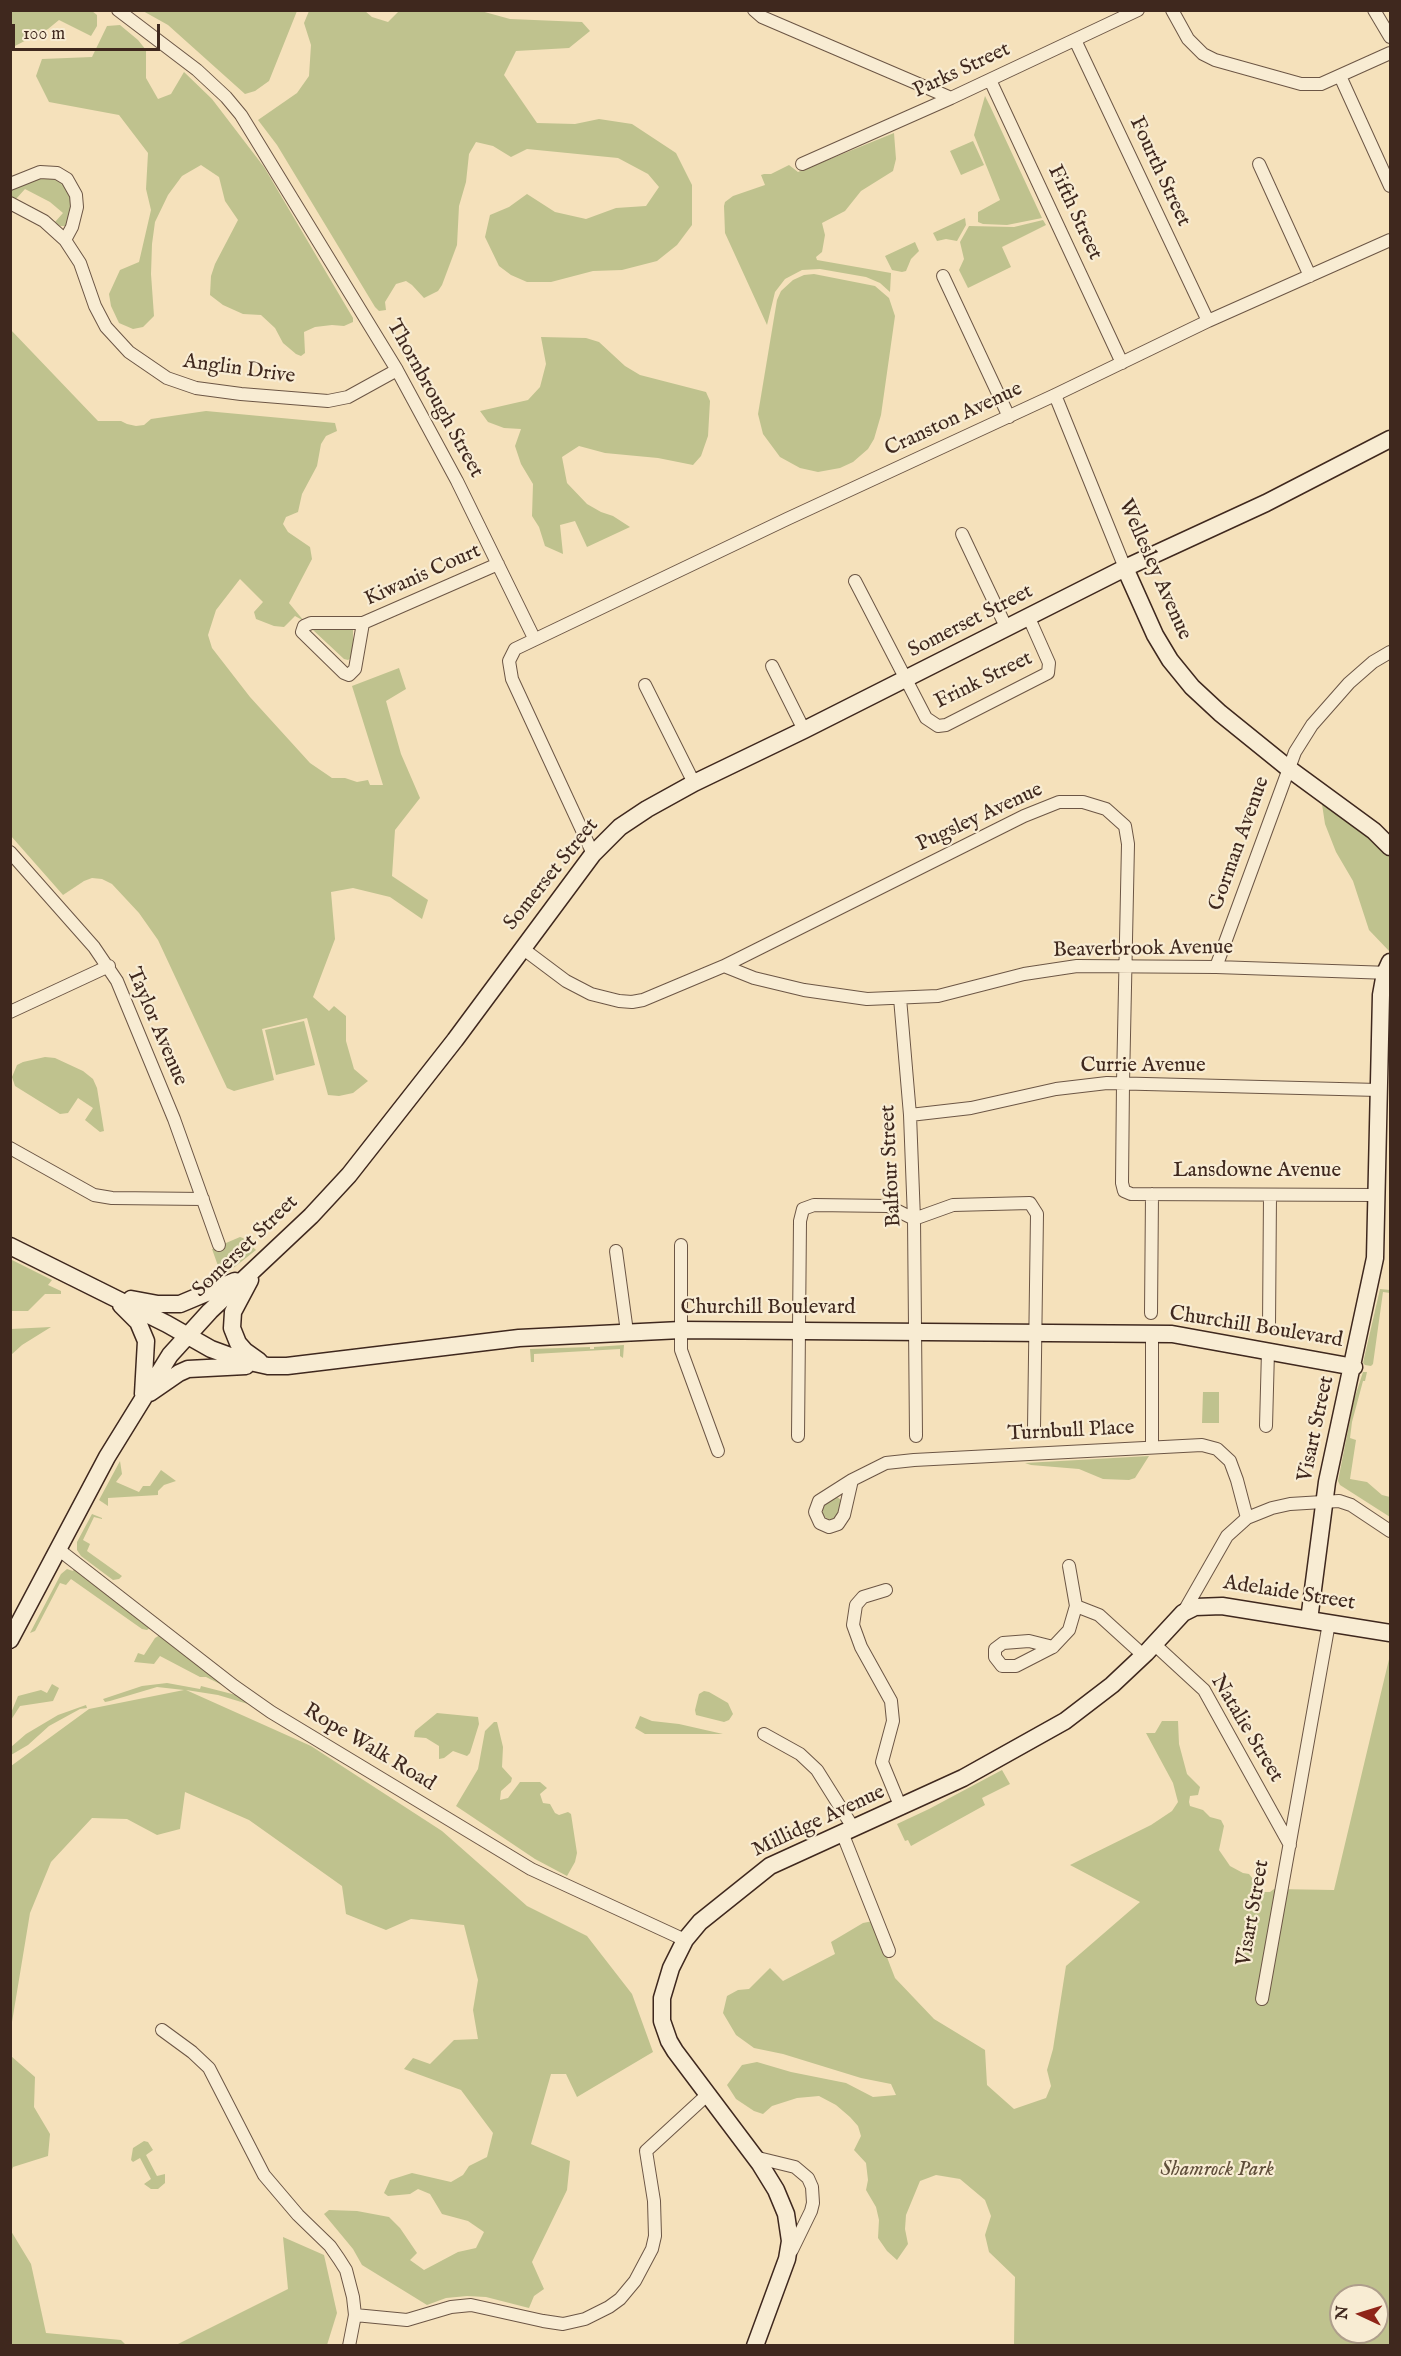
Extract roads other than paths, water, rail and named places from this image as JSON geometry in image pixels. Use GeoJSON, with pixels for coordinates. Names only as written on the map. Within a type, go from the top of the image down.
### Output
{"type":"FeatureCollection","features":[{"type":"Feature","properties":{"kind":"street","name":"Thornbrough Street"},"geometry":{"type":"LineString","coordinates":[[118,10],[197,70],[226,97],[241,115],[398,370],[457,481],[534,638]]}},
{"type":"Feature","properties":{"kind":"street"},"geometry":{"type":"LineString","coordinates":[[754,10],[762,17],[951,98]]}},
{"type":"Feature","properties":{"kind":"street","name":"Parks Street"},"geometry":{"type":"LineString","coordinates":[[802,164],[951,98],[1138,10]]}},
{"type":"Feature","properties":{"kind":"street"},"geometry":{"type":"LineString","coordinates":[[1172,10],[1194,47],[1215,60],[1301,84],[1321,84],[1390,53]]}},
{"type":"Feature","properties":{"kind":"street"},"geometry":{"type":"LineString","coordinates":[[1374,10],[1390,37]]}},
{"type":"Feature","properties":{"kind":"street","name":"Fourth Street"},"geometry":{"type":"LineString","coordinates":[[1075,40],[1208,321]]}},
{"type":"Feature","properties":{"kind":"street"},"geometry":{"type":"LineString","coordinates":[[1340,76],[1390,186]]}},
{"type":"Feature","properties":{"kind":"street","name":"Fifth Street"},"geometry":{"type":"LineString","coordinates":[[990,80],[1122,363]]}},
{"type":"Feature","properties":{"kind":"street"},"geometry":{"type":"LineString","coordinates":[[1259,164],[1310,276]]}},
{"type":"Feature","properties":{"kind":"street"},"geometry":{"type":"LineString","coordinates":[[10,184],[40,172],[57,173],[67,179],[76,195],[77,207],[72,227],[65,240]]}},
{"type":"Feature","properties":{"kind":"street","name":"Anglin Drive"},"geometry":{"type":"LineString","coordinates":[[10,203],[44,221],[65,240],[80,263],[94,306],[106,327],[142,363],[173,381],[196,388],[241,394],[328,400],[348,397],[398,370]]}},
{"type":"Feature","properties":{"kind":"street","name":"Cranston Avenue"},"geometry":{"type":"LineString","coordinates":[[534,638],[1055,395],[1208,321],[1390,240]]}},
{"type":"Feature","properties":{"kind":"street"},"geometry":{"type":"LineString","coordinates":[[943,276],[1008,417]]}},
{"type":"Feature","properties":{"kind":"street","name":"Wellesley Avenue"},"geometry":{"type":"LineString","coordinates":[[1055,395],[1125,568],[1155,635],[1182,675],[1220,713],[1288,768],[1374,831],[1390,847]]}},
{"type":"Feature","properties":{"kind":"street","name":"Somerset Street"},"geometry":{"type":"LineString","coordinates":[[10,1640],[107,1457],[170,1355],[246,1277],[328,1199],[351,1173],[448,1049],[593,854],[620,827],[646,809],[694,783],[905,680],[1125,568],[1266,503],[1390,439]]}},
{"type":"Feature","properties":{"kind":"street"},"geometry":{"type":"LineString","coordinates":[[962,534],[1007,629]]}},
{"type":"Feature","properties":{"kind":"street","name":"Kiwanis Court"},"geometry":{"type":"LineString","coordinates":[[363,624],[354,669],[349,675],[344,674],[302,632],[304,626],[311,623],[363,624],[498,564]]}},
{"type":"Feature","properties":{"kind":"street"},"geometry":{"type":"LineString","coordinates":[[855,581],[905,680]]}},
{"type":"Feature","properties":{"kind":"street","name":"Frink Street"},"geometry":{"type":"LineString","coordinates":[[905,680],[926,718],[938,726],[946,725],[1044,677],[1048,674],[1049,663],[1029,618]]}},
{"type":"Feature","properties":{"kind":"street"},"geometry":{"type":"LineString","coordinates":[[534,638],[521,644],[512,652],[509,662],[512,679],[593,854]]}},
{"type":"Feature","properties":{"kind":"street","name":"Gorman Avenue"},"geometry":{"type":"LineString","coordinates":[[1216,967],[1288,768],[1303,738],[1349,683],[1373,662],[1390,652]]}},
{"type":"Feature","properties":{"kind":"street"},"geometry":{"type":"LineString","coordinates":[[772,666],[804,730]]}},
{"type":"Feature","properties":{"kind":"street"},"geometry":{"type":"LineString","coordinates":[[645,685],[694,783]]}},
{"type":"Feature","properties":{"kind":"street","name":"Pugsley Avenue"},"geometry":{"type":"LineString","coordinates":[[522,948],[580,990],[605,999],[643,1000],[723,966],[1013,821],[1059,802],[1083,802],[1106,809],[1125,826],[1128,844],[1123,1083],[1122,1183],[1124,1191]]}},
{"type":"Feature","properties":{"kind":"street","name":"Taylor Avenue"},"geometry":{"type":"LineString","coordinates":[[10,852],[109,966],[174,1119],[219,1245]]}},
{"type":"Feature","properties":{"kind":"street"},"geometry":{"type":"LineString","coordinates":[[10,1012],[109,966]]}},
{"type":"Feature","properties":{"kind":"street","name":"Beaverbrook Avenue"},"geometry":{"type":"LineString","coordinates":[[723,966],[754,978],[847,998],[938,996],[1041,970],[1077,966],[1389,970]]}},
{"type":"Feature","properties":{"kind":"street","name":"Visart Street"},"geometry":{"type":"LineString","coordinates":[[1309,1620],[1325,1500],[1375,1258],[1383,1195],[1378,1090],[1381,995],[1389,970]]}},
{"type":"Feature","properties":{"kind":"street","name":"Balfour Street"},"geometry":{"type":"LineString","coordinates":[[900,998],[910,1115],[915,1219],[916,1436]]}},
{"type":"Feature","properties":{"kind":"street","name":"Currie Avenue"},"geometry":{"type":"LineString","coordinates":[[910,1115],[971,1108],[1056,1089],[1123,1083],[1378,1090]]}},
{"type":"Feature","properties":{"kind":"street"},"geometry":{"type":"LineString","coordinates":[[10,1148],[94,1195],[112,1198],[203,1199]]}},
{"type":"Feature","properties":{"kind":"street","name":"Lansdowne Avenue"},"geometry":{"type":"LineString","coordinates":[[1124,1191],[1129,1194],[1383,1195]]}},
{"type":"Feature","properties":{"kind":"street"},"geometry":{"type":"LineString","coordinates":[[1151,1313],[1152,1194]]}},
{"type":"Feature","properties":{"kind":"street"},"geometry":{"type":"LineString","coordinates":[[1269,1326],[1270,1195]]}},
{"type":"Feature","properties":{"kind":"street"},"geometry":{"type":"LineString","coordinates":[[798,1437],[800,1221],[802,1209],[814,1205],[888,1206],[915,1219],[953,1205],[1030,1203],[1037,1214],[1034,1428]]}},
{"type":"Feature","properties":{"kind":"street"},"geometry":{"type":"LineString","coordinates":[[681,1245],[681,1350],[718,1452]]}},
{"type":"Feature","properties":{"kind":"street"},"geometry":{"type":"LineString","coordinates":[[10,1246],[112,1296],[158,1304],[180,1304],[246,1277]]}},
{"type":"Feature","properties":{"kind":"street"},"geometry":{"type":"LineString","coordinates":[[616,1251],[627,1332]]}},
{"type":"Feature","properties":{"kind":"street"},"geometry":{"type":"LineString","coordinates":[[259,1265],[233,1312],[232,1328],[238,1343],[245,1351],[268,1366]]}},
{"type":"Feature","properties":{"kind":"street"},"geometry":{"type":"LineString","coordinates":[[112,1296],[138,1322],[143,1331],[147,1347],[143,1398]]}},
{"type":"Feature","properties":{"kind":"street","name":"Churchill Boulevard"},"geometry":{"type":"LineString","coordinates":[[112,1296],[228,1356],[268,1366],[287,1366],[519,1338],[681,1330],[1035,1332],[1190,1336],[1353,1367]]}},
{"type":"Feature","properties":{"kind":"street"},"geometry":{"type":"LineString","coordinates":[[1152,1334],[1152,1447]]}},
{"type":"Feature","properties":{"kind":"street"},"geometry":{"type":"LineString","coordinates":[[1266,1426],[1268,1351]]}},
{"type":"Feature","properties":{"kind":"street"},"geometry":{"type":"LineString","coordinates":[[143,1398],[179,1373],[188,1370],[268,1366]]}},
{"type":"Feature","properties":{"kind":"street","name":"Turnbull Place"},"geometry":{"type":"LineString","coordinates":[[852,1480],[877,1466],[906,1460],[1202,1445],[1220,1451],[1230,1461],[1247,1518]]}},
{"type":"Feature","properties":{"kind":"street"},"geometry":{"type":"LineString","coordinates":[[1183,1613],[1227,1536],[1247,1518],[1290,1504],[1325,1500],[1339,1501],[1351,1505],[1390,1531]]}},
{"type":"Feature","properties":{"kind":"street","name":"Rope Walk Road"},"geometry":{"type":"LineString","coordinates":[[58,1549],[238,1690],[272,1712],[531,1869],[685,1940]]}},
{"type":"Feature","properties":{"kind":"street"},"geometry":{"type":"LineString","coordinates":[[1053,1647],[1069,1630],[1076,1606],[1069,1566]]}},
{"type":"Feature","properties":{"kind":"street"},"geometry":{"type":"LineString","coordinates":[[886,1590],[863,1597],[856,1605],[853,1625],[861,1647],[891,1701],[893,1720],[882,1761],[901,1808]]}},
{"type":"Feature","properties":{"kind":"street","name":"Adelaide Street"},"geometry":{"type":"LineString","coordinates":[[1183,1613],[1195,1607],[1214,1605],[1390,1633]]}},
{"type":"Feature","properties":{"kind":"street","name":"Natalie Street"},"geometry":{"type":"LineString","coordinates":[[1076,1606],[1099,1615],[1204,1690],[1290,1845]]}},
{"type":"Feature","properties":{"kind":"street","name":"Millidge Avenue"},"geometry":{"type":"LineString","coordinates":[[787,2259],[790,2241],[786,2214],[776,2190],[669,2041],[662,2021],[662,1998],[666,1983],[685,1940],[700,1922],[770,1866],[963,1778],[1065,1720],[1112,1685],[1183,1613]]}},
{"type":"Feature","properties":{"kind":"street","name":"Visart Street"},"geometry":{"type":"LineString","coordinates":[[1262,1999],[1329,1623]]}},
{"type":"Feature","properties":{"kind":"street"},"geometry":{"type":"LineString","coordinates":[[764,1734],[800,1754],[817,1770],[848,1832],[889,1951]]}},
{"type":"Feature","properties":{"kind":"street"},"geometry":{"type":"LineString","coordinates":[[162,2030],[209,2068],[264,2175],[339,2259],[350,2282],[354,2315],[349,2346]]}},
{"type":"Feature","properties":{"kind":"street"},"geometry":{"type":"LineString","coordinates":[[354,2315],[407,2320],[451,2307],[471,2305],[554,2324],[563,2324],[585,2319],[609,2307],[620,2299],[635,2282],[652,2249],[655,2228],[654,2201],[646,2151],[707,2095]]}},
{"type":"Feature","properties":{"kind":"street","name":"Millidge Avenue"},"geometry":{"type":"LineString","coordinates":[[754,2157],[795,2167],[808,2178],[812,2187],[813,2203],[787,2259],[755,2346]]}},
{"type":"Feature","properties":{"kind":"park label","name":"Shamrock Park"},"geometry":{"type":"Point","coordinates":[1217,2171]}}]}
